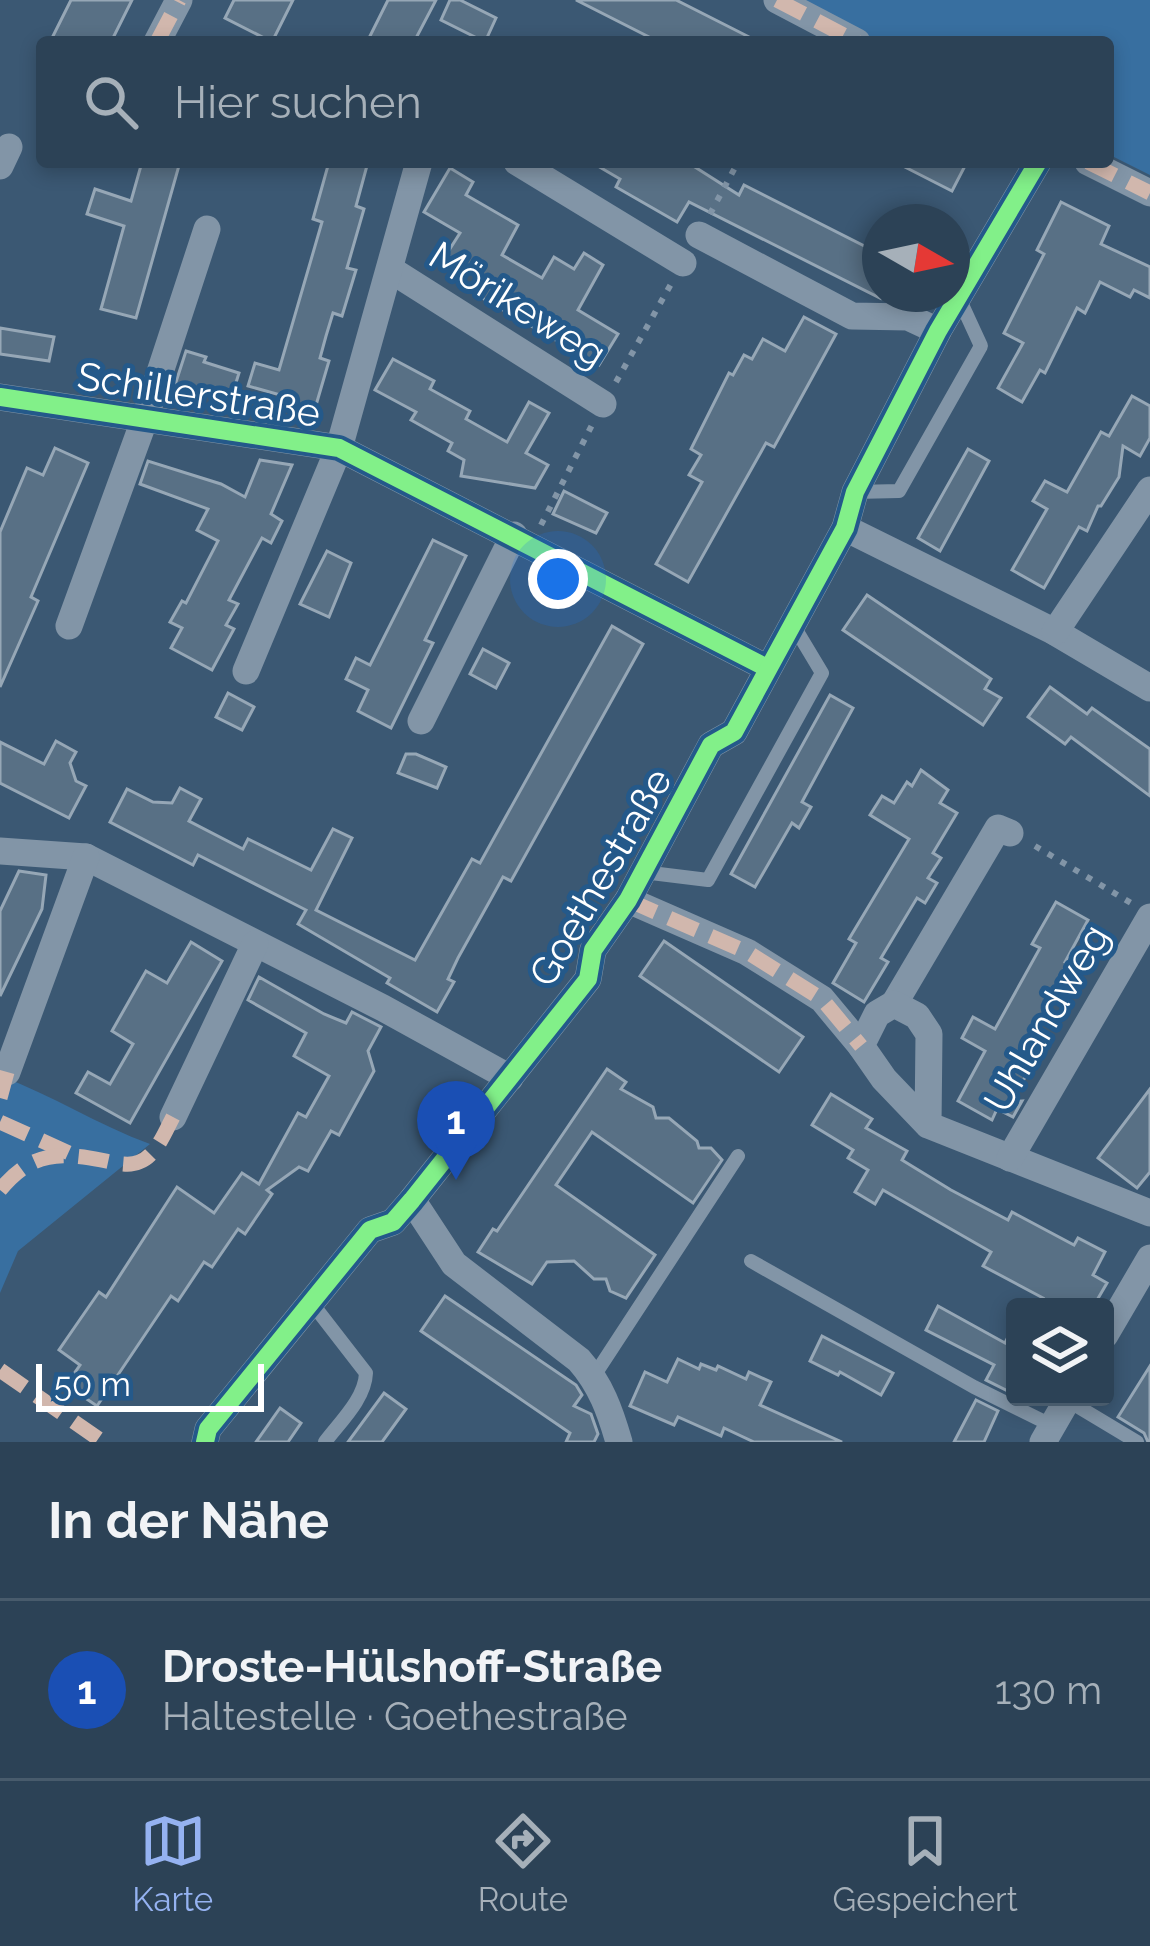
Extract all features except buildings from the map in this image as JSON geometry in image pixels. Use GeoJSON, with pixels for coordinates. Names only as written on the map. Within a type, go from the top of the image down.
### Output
{"type":"FeatureCollection","features":[{"type":"Feature","properties":{"kind":"street"},"geometry":{"type":"LineString","coordinates":[[160,36],[179,0]]}},
{"type":"Feature","properties":{"kind":"street"},"geometry":{"type":"LineString","coordinates":[[777,0],[846,36]]}},
{"type":"Feature","properties":{"kind":"street"},"geometry":{"type":"LineString","coordinates":[[246,671],[339,448],[417,168]]}},
{"type":"Feature","properties":{"kind":"street"},"geometry":{"type":"LineString","coordinates":[[528,168],[683,263]]}},
{"type":"Feature","properties":{"kind":"street","name":"Goethestraße"},"geometry":{"type":"LineString","coordinates":[[970,276],[1034,168]]}},
{"type":"Feature","properties":{"kind":"street"},"geometry":{"type":"LineString","coordinates":[[1100,168],[1150,193]]}},
{"type":"Feature","properties":{"kind":"street"},"geometry":{"type":"LineString","coordinates":[[69,626],[146,418],[207,229]]}},
{"type":"Feature","properties":{"kind":"street"},"geometry":{"type":"LineString","coordinates":[[699,236],[852,316],[908,317],[938,331]]}},
{"type":"Feature","properties":{"kind":"street","name":"Mörikeweg"},"geometry":{"type":"LineString","coordinates":[[391,270],[603,404]]}},
{"type":"Feature","properties":{"kind":"street","name":"Goethestraße"},"geometry":{"type":"LineString","coordinates":[[206,1442],[208,1429],[370,1230],[393,1222],[588,979],[593,950],[628,899],[712,746],[734,732],[844,528],[855,492],[949,312]]}},
{"type":"Feature","properties":{"kind":"street","name":"Schillerstraße"},"geometry":{"type":"LineString","coordinates":[[0,397],[339,448],[767,668]]}},
{"type":"Feature","properties":{"kind":"street"},"geometry":{"type":"LineString","coordinates":[[1055,632],[1150,490]]}},
{"type":"Feature","properties":{"kind":"street"},"geometry":{"type":"LineString","coordinates":[[844,528],[1055,632],[1150,688]]}},
{"type":"Feature","properties":{"kind":"street"},"geometry":{"type":"LineString","coordinates":[[421,721],[523,540]]}},
{"type":"Feature","properties":{"kind":"street"},"geometry":{"type":"LineString","coordinates":[[861,1046],[877,1014],[894,1004],[998,828],[1010,833]]}},
{"type":"Feature","properties":{"kind":"street"},"geometry":{"type":"LineString","coordinates":[[0,851],[86,856],[383,1007],[510,1078]]}},
{"type":"Feature","properties":{"kind":"street"},"geometry":{"type":"LineString","coordinates":[[7,1072],[86,856]]}},
{"type":"Feature","properties":{"kind":"street"},"geometry":{"type":"LineString","coordinates":[[628,899],[747,952],[822,999],[884,1079],[928,1125],[1150,1213]]}},
{"type":"Feature","properties":{"kind":"street","name":"Uhlandweg"},"geometry":{"type":"LineString","coordinates":[[1010,1158],[1143,912]]}},
{"type":"Feature","properties":{"kind":"street"},"geometry":{"type":"LineString","coordinates":[[172,1117],[255,944]]}},
{"type":"Feature","properties":{"kind":"street"},"geometry":{"type":"LineString","coordinates":[[894,1004],[917,1016],[929,1034],[928,1125]]}},
{"type":"Feature","properties":{"kind":"street"},"geometry":{"type":"LineString","coordinates":[[412,1200],[454,1264],[594,1376],[610,1408],[619,1442]]}},
{"type":"Feature","properties":{"kind":"street"},"geometry":{"type":"LineString","coordinates":[[1114,1320],[1150,1258]]}},
{"type":"Feature","properties":{"kind":"street"},"geometry":{"type":"LineString","coordinates":[[1048,1434],[1064,1406]]}},
{"type":"Feature","properties":{"kind":"lane"},"geometry":{"type":"LineString","coordinates":[[855,492],[899,491],[981,346],[965,312]]}},
{"type":"Feature","properties":{"kind":"lane"},"geometry":{"type":"LineString","coordinates":[[643,872],[708,880],[822,673],[792,623]]}},
{"type":"Feature","properties":{"kind":"lane"},"geometry":{"type":"LineString","coordinates":[[594,1376],[738,1156]]}},
{"type":"Feature","properties":{"kind":"lane"},"geometry":{"type":"LineString","coordinates":[[752,1261],[1048,1434]]}},
{"type":"Feature","properties":{"kind":"lane"},"geometry":{"type":"LineString","coordinates":[[311,1302],[366,1373],[366,1384],[325,1442]]}},
{"type":"Feature","properties":{"kind":"lane"},"geometry":{"type":"LineString","coordinates":[[1081,1406],[1137,1442]]}},
{"type":"Feature","properties":{"kind":"path"},"geometry":{"type":"LineString","coordinates":[[699,236],[735,168]]}},
{"type":"Feature","properties":{"kind":"path"},"geometry":{"type":"LineString","coordinates":[[523,540],[683,263]]}},
{"type":"Feature","properties":{"kind":"path"},"geometry":{"type":"LineString","coordinates":[[1010,833],[1143,912]]}},
{"type":"Feature","properties":{"kind":"shaded area"},"geometry":{"type":"Polygon","coordinates":[[[794,0],[1150,0],[1150,175],[1114,157],[1114,36],[868,36],[794,0]]]}},
{"type":"Feature","properties":{"kind":"shaded area"},"geometry":{"type":"Polygon","coordinates":[[[0,1076],[150,1144],[18,1251],[0,1293],[0,1076]]]}},
{"type":"Feature","properties":{"kind":"marked path"},"geometry":{"type":"LineString","coordinates":[[160,36],[179,0]]}},
{"type":"Feature","properties":{"kind":"marked path"},"geometry":{"type":"LineString","coordinates":[[777,0],[846,36]]}},
{"type":"Feature","properties":{"kind":"marked path"},"geometry":{"type":"LineString","coordinates":[[1100,168],[1150,193]]}},
{"type":"Feature","properties":{"kind":"marked path"},"geometry":{"type":"LineString","coordinates":[[628,900],[747,952],[822,999],[861,1046]]}},
{"type":"Feature","properties":{"kind":"marked path"},"geometry":{"type":"LineString","coordinates":[[0,1098],[7,1072]]}},
{"type":"Feature","properties":{"kind":"marked path"},"geometry":{"type":"LineString","coordinates":[[0,1190],[22,1169],[45,1158],[139,1162],[155,1149],[173,1117]]}},
{"type":"Feature","properties":{"kind":"marked path"},"geometry":{"type":"LineString","coordinates":[[0,1122],[69,1153]]}},
{"type":"Feature","properties":{"kind":"marked path"},"geometry":{"type":"LineString","coordinates":[[0,1370],[103,1442]]}},
{"type":"Feature","properties":{"kind":"cycle path"},"geometry":{"type":"LineString","coordinates":[[205,1442],[208,1429],[370,1230],[393,1222],[588,979],[593,950],[628,900],[711,745],[734,732],[845,528],[855,492],[938,331],[1034,168]]}},
{"type":"Feature","properties":{"kind":"cycle path"},"geometry":{"type":"LineString","coordinates":[[0,397],[339,448],[767,668]]}},
{"type":"Feature","properties":{"kind":"place","name":"Droste-Hülshoff-Straße"},"geometry":{"type":"Point","coordinates":[456,1180]}}]}
